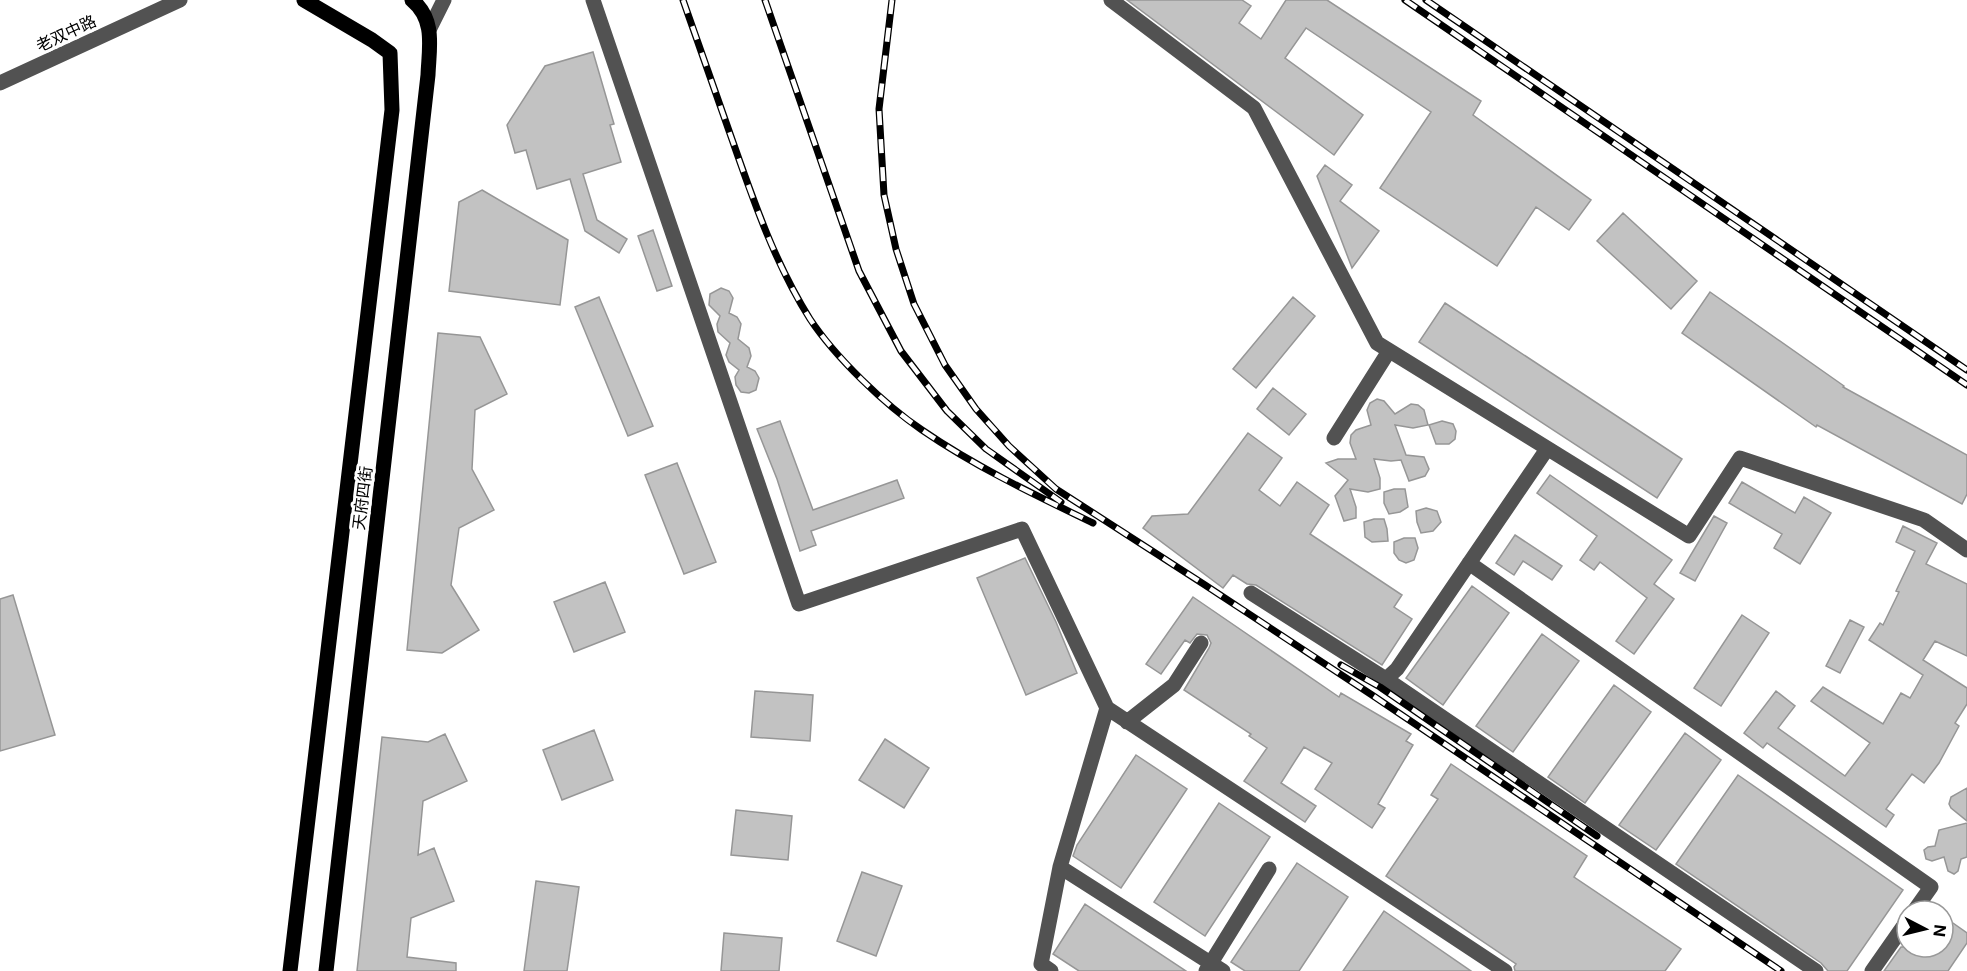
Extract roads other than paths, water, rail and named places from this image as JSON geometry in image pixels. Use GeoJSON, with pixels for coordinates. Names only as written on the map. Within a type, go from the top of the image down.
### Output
{"type":"FeatureCollection","features":[{"type":"Feature","properties":{"kind":"main road","name":"天府四街"},"geometry":{"type":"LineString","coordinates":[[290,971],[392,110],[390,53],[304,0]]}},
{"type":"Feature","properties":{"kind":"main road"},"geometry":{"type":"LineString","coordinates":[[412,0],[419,6],[430,28]]}},
{"type":"Feature","properties":{"kind":"main road","name":"天府四街"},"geometry":{"type":"LineString","coordinates":[[326,971],[428,75],[430,28]]}},
{"type":"Feature","properties":{"kind":"street","name":"老双中路"},"geometry":{"type":"LineString","coordinates":[[0,83],[180,0]]}},
{"type":"Feature","properties":{"kind":"street"},"geometry":{"type":"LineString","coordinates":[[430,28],[444,0]]}},
{"type":"Feature","properties":{"kind":"street"},"geometry":{"type":"LineString","coordinates":[[593,0],[799,604],[1022,529],[1107,708],[1505,971]]}},
{"type":"Feature","properties":{"kind":"street"},"geometry":{"type":"LineString","coordinates":[[1111,0],[1254,108],[1377,343],[1389,351],[1689,536],[1740,458],[1924,520],[1967,550]]}},
{"type":"Feature","properties":{"kind":"street"},"geometry":{"type":"LineString","coordinates":[[1334,438],[1389,351]]}},
{"type":"Feature","properties":{"kind":"street"},"geometry":{"type":"LineString","coordinates":[[1386,679],[1397,669],[1547,448]]}},
{"type":"Feature","properties":{"kind":"street"},"geometry":{"type":"LineString","coordinates":[[1469,563],[1930,887],[1922,899]]}},
{"type":"Feature","properties":{"kind":"street"},"geometry":{"type":"LineString","coordinates":[[1251,593],[1386,679],[1816,971]]}},
{"type":"Feature","properties":{"kind":"street"},"geometry":{"type":"LineString","coordinates":[[1127,722],[1174,685],[1202,643]]}},
{"type":"Feature","properties":{"kind":"street"},"geometry":{"type":"LineString","coordinates":[[1051,971],[1041,964],[1060,867],[1107,708]]}},
{"type":"Feature","properties":{"kind":"street"},"geometry":{"type":"LineString","coordinates":[[1060,867],[1213,968],[1269,868]]}},
{"type":"Feature","properties":{"kind":"street"},"geometry":{"type":"LineString","coordinates":[[1872,971],[1895,938]]}},
{"type":"Feature","properties":{"kind":"railway"},"geometry":{"type":"LineString","coordinates":[[683,0],[767,234],[798,298],[820,334],[862,379],[892,407],[922,430],[985,468],[1093,523]]}},
{"type":"Feature","properties":{"kind":"railway"},"geometry":{"type":"LineString","coordinates":[[765,0],[859,271],[901,351],[947,411],[986,449],[1061,502]]}},
{"type":"Feature","properties":{"kind":"railway"},"geometry":{"type":"LineString","coordinates":[[892,0],[879,109],[884,195],[896,249],[914,304],[945,365],[976,409],[1009,446],[1056,489],[1375,697],[1781,971]]}},
{"type":"Feature","properties":{"kind":"railway"},"geometry":{"type":"LineString","coordinates":[[1405,0],[1967,385]]}},
{"type":"Feature","properties":{"kind":"railway"},"geometry":{"type":"LineString","coordinates":[[1426,0],[1967,370]]}},
{"type":"Feature","properties":{"kind":"railway"},"geometry":{"type":"LineString","coordinates":[[1341,665],[1380,687],[1597,836]]}}]}
